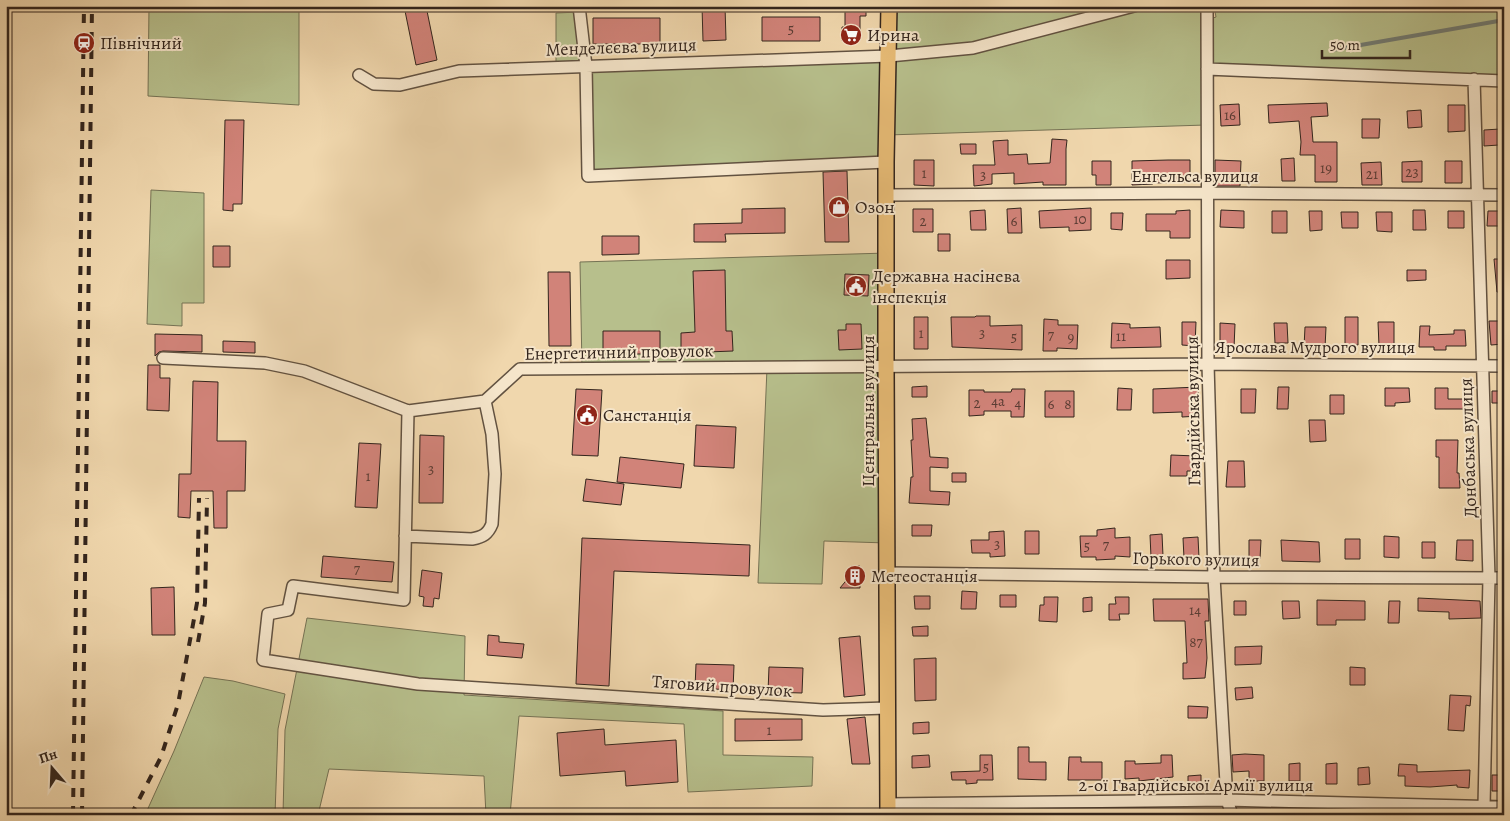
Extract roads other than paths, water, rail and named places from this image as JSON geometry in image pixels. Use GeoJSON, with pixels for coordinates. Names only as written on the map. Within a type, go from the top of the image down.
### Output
{"type":"FeatureCollection","features":[{"type":"Feature","properties":{"kind":"main road","name":"Центральна вулиця"},"geometry":{"type":"LineString","coordinates":[[888,809],[886,162],[889,6]]}},
{"type":"Feature","properties":{"kind":"street"},"geometry":{"type":"LineString","coordinates":[[579,6],[586,66],[588,176],[886,162]]}},
{"type":"Feature","properties":{"kind":"street","name":"Менделєєва вулиця"},"geometry":{"type":"LineString","coordinates":[[359,75],[374,84],[400,85],[459,70],[889,56],[973,48],[1134,6]]}},
{"type":"Feature","properties":{"kind":"street","name":"Гвардійська вулиця"},"geometry":{"type":"LineString","coordinates":[[1207,6],[1208,364],[1214,577],[1227,800],[1232,815]]}},
{"type":"Feature","properties":{"kind":"street"},"geometry":{"type":"LineString","coordinates":[[1207,68],[1504,81]]}},
{"type":"Feature","properties":{"kind":"street","name":"Донбаська вулиця"},"geometry":{"type":"LineString","coordinates":[[1474,79],[1489,578],[1485,811]]}},
{"type":"Feature","properties":{"kind":"street","name":"Енгельса вулиця"},"geometry":{"type":"LineString","coordinates":[[887,195],[1207,193],[1504,195]]}},
{"type":"Feature","properties":{"kind":"street"},"geometry":{"type":"LineString","coordinates":[[163,358],[265,363],[304,372],[408,411],[485,401],[492,434],[495,474],[492,524],[489,531],[483,537],[472,539],[405,536],[408,411]]}},
{"type":"Feature","properties":{"kind":"street","name":"Ярослава Мудрого вулиця"},"geometry":{"type":"LineString","coordinates":[[886,366],[1208,364],[1504,366]]}},
{"type":"Feature","properties":{"kind":"street","name":"Енергетичний провулок"},"geometry":{"type":"LineString","coordinates":[[485,401],[520,369],[886,366]]}},
{"type":"Feature","properties":{"kind":"street","name":"Тяговий провулок"},"geometry":{"type":"LineString","coordinates":[[405,536],[404,600],[293,586],[288,610],[268,614],[263,660],[418,684],[823,710],[887,708]]}},
{"type":"Feature","properties":{"kind":"street","name":"Горького вулиця"},"geometry":{"type":"LineString","coordinates":[[888,573],[1504,578]]}},
{"type":"Feature","properties":{"kind":"street","name":"2-ої Гвардійської Армії вулиця"},"geometry":{"type":"LineString","coordinates":[[888,809],[1227,800],[1485,811],[1504,807]]}},
{"type":"Feature","properties":{"kind":"waterway"},"geometry":{"type":"LineString","coordinates":[[1332,50],[1504,20]]}},
{"type":"Feature","properties":{"kind":"railway"},"geometry":{"type":"LineString","coordinates":[[73,815],[84,6]]}},
{"type":"Feature","properties":{"kind":"railway"},"geometry":{"type":"LineString","coordinates":[[82,815],[92,6]]}},
{"type":"Feature","properties":{"kind":"railway"},"geometry":{"type":"LineString","coordinates":[[131,815],[161,757],[178,704],[197,603],[199,498]]}},
{"type":"Feature","properties":{"kind":"railway"},"geometry":{"type":"LineString","coordinates":[[198,642],[205,603],[207,498]]}},
{"type":"Feature","properties":{"kind":"place","name":"Ирина"},"geometry":{"type":"Point","coordinates":[851,35]}},
{"type":"Feature","properties":{"kind":"place","name":"Північний"},"geometry":{"type":"Point","coordinates":[84,43]}},
{"type":"Feature","properties":{"kind":"place","name":"Озон"},"geometry":{"type":"Point","coordinates":[839,207]}},
{"type":"Feature","properties":{"kind":"place","name":"Державна насiнева iнспекцiя"},"geometry":{"type":"Point","coordinates":[856,286]}},
{"type":"Feature","properties":{"kind":"place","name":"Санстанція"},"geometry":{"type":"Point","coordinates":[587,415]}},
{"type":"Feature","properties":{"kind":"place","name":"Метеостанція"},"geometry":{"type":"Point","coordinates":[855,576]}}]}
